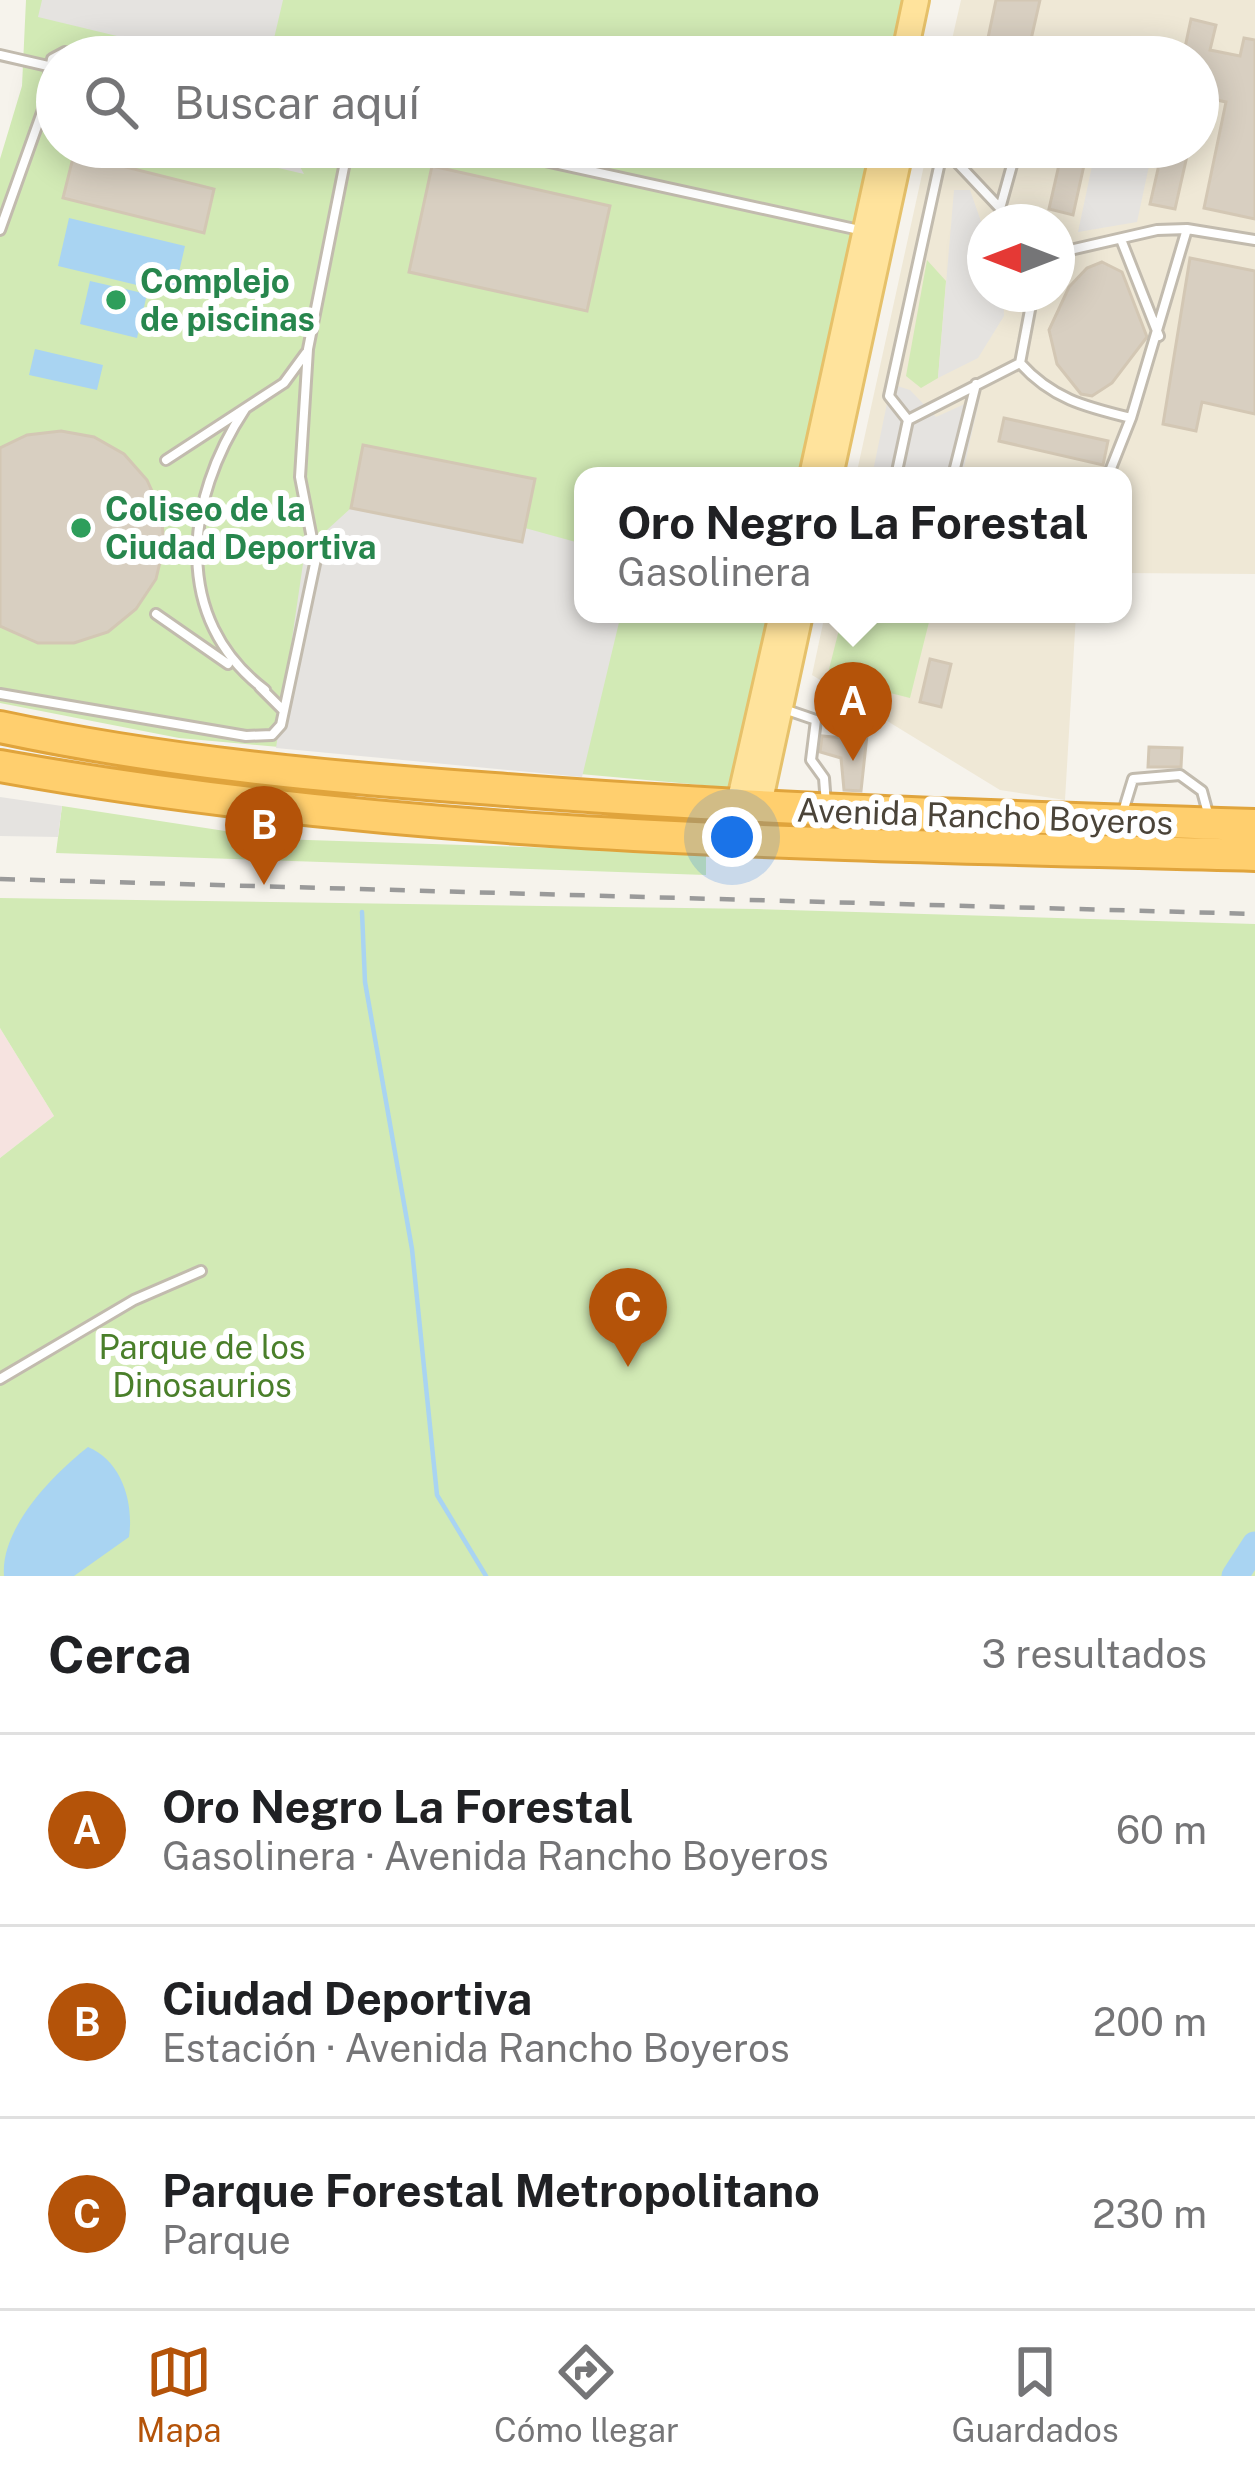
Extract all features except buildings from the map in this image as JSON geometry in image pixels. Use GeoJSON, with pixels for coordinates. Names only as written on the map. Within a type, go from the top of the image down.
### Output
{"type":"FeatureCollection","features":[{"type":"Feature","properties":{"kind":"highway","name":"Avenida Rancho Boyeros"},"geometry":{"type":"LineString","coordinates":[[0,727],[110,751],[262,772],[741,808],[1255,825]]}},
{"type":"Feature","properties":{"kind":"highway","name":"Avenida Rancho Boyeros"},"geometry":{"type":"LineString","coordinates":[[0,766],[302,812],[683,838],[1255,855]]}},
{"type":"Feature","properties":{"kind":"highway"},"geometry":{"type":"LineString","coordinates":[[683,838],[731,836],[741,808],[825,844]]}},
{"type":"Feature","properties":{"kind":"main road"},"geometry":{"type":"LineString","coordinates":[[908,36],[916,0]]}},
{"type":"Feature","properties":{"kind":"main road"},"geometry":{"type":"LineString","coordinates":[[925,36],[933,0]]}},
{"type":"Feature","properties":{"kind":"main road"},"geometry":{"type":"LineString","coordinates":[[814,467],[879,168]]}},
{"type":"Feature","properties":{"kind":"main road"},"geometry":{"type":"LineString","coordinates":[[832,467],[896,168]]}},
{"type":"Feature","properties":{"kind":"main road"},"geometry":{"type":"LineString","coordinates":[[741,808],[780,623]]}},
{"type":"Feature","properties":{"kind":"main road"},"geometry":{"type":"LineString","coordinates":[[741,808],[780,707],[798,623]]}},
{"type":"Feature","properties":{"kind":"lane"},"geometry":{"type":"LineString","coordinates":[[0,55],[36,63]]}},
{"type":"Feature","properties":{"kind":"lane"},"geometry":{"type":"LineString","coordinates":[[0,230],[36,136]]}},
{"type":"Feature","properties":{"kind":"lane"},"geometry":{"type":"LineString","coordinates":[[0,694],[246,736],[272,735],[284,711],[316,559],[300,477],[308,349],[344,168]]}},
{"type":"Feature","properties":{"kind":"lane"},"geometry":{"type":"LineString","coordinates":[[577,168],[865,231]]}},
{"type":"Feature","properties":{"kind":"lane"},"geometry":{"type":"LineString","coordinates":[[908,420],[889,396],[939,168]]}},
{"type":"Feature","properties":{"kind":"lane"},"geometry":{"type":"LineString","coordinates":[[958,168],[998,204]]}},
{"type":"Feature","properties":{"kind":"lane"},"geometry":{"type":"LineString","coordinates":[[1002,204],[1011,168]]}},
{"type":"Feature","properties":{"kind":"lane"},"geometry":{"type":"LineString","coordinates":[[1075,251],[1156,230],[1187,229],[1255,239]]}},
{"type":"Feature","properties":{"kind":"lane"},"geometry":{"type":"LineString","coordinates":[[1112,467],[1159,336],[1187,229]]}},
{"type":"Feature","properties":{"kind":"lane"},"geometry":{"type":"LineString","coordinates":[[1123,242],[1159,336]]}},
{"type":"Feature","properties":{"kind":"lane"},"geometry":{"type":"LineString","coordinates":[[1020,363],[1030,312]]}},
{"type":"Feature","properties":{"kind":"lane"},"geometry":{"type":"LineString","coordinates":[[166,460],[284,383],[308,349]]}},
{"type":"Feature","properties":{"kind":"lane"},"geometry":{"type":"LineString","coordinates":[[898,467],[908,420],[1020,363]]}},
{"type":"Feature","properties":{"kind":"lane"},"geometry":{"type":"LineString","coordinates":[[1020,363],[1042,387],[1073,404],[1131,418]]}},
{"type":"Feature","properties":{"kind":"lane"},"geometry":{"type":"LineString","coordinates":[[954,467],[976,383]]}},
{"type":"Feature","properties":{"kind":"lane"},"geometry":{"type":"LineString","coordinates":[[245,409],[205,495],[197,545],[199,587],[209,621],[233,666],[265,689],[284,711]]}},
{"type":"Feature","properties":{"kind":"lane"},"geometry":{"type":"LineString","coordinates":[[156,614],[265,689]]}},
{"type":"Feature","properties":{"kind":"lane"},"geometry":{"type":"LineString","coordinates":[[780,707],[816,720],[811,760],[824,778],[826,812]]}},
{"type":"Feature","properties":{"kind":"lane"},"geometry":{"type":"LineString","coordinates":[[1121,821],[1133,779],[1180,775],[1202,791],[1211,824]]}},
{"type":"Feature","properties":{"kind":"lane"},"geometry":{"type":"LineString","coordinates":[[0,1379],[134,1300],[202,1271]]}},
{"type":"Feature","properties":{"kind":"shaded area"},"geometry":{"type":"Polygon","coordinates":[[[42,0],[283,0],[275,36],[117,36],[38,17],[42,0]]]}},
{"type":"Feature","properties":{"kind":"shaded area"},"geometry":{"type":"Polygon","coordinates":[[[961,0],[1255,0],[1255,574],[1132,573],[1132,467],[858,467],[923,168],[1219,168],[1219,36],[953,36],[961,0]]]}},
{"type":"Feature","properties":{"kind":"shaded area"},"geometry":{"type":"Polygon","coordinates":[[[1092,168],[1149,168],[1137,222],[1078,232],[1092,168]]]}},
{"type":"Feature","properties":{"kind":"shaded area"},"geometry":{"type":"Polygon","coordinates":[[[954,190],[970,190],[975,204],[967,204],[967,312],[1004,312],[1004,316],[978,358],[938,378],[954,190]]]}},
{"type":"Feature","properties":{"kind":"shaded area"},"geometry":{"type":"Polygon","coordinates":[[[891,384],[910,390],[936,417],[980,397],[964,467],[874,467],[891,384]]]}},
{"type":"Feature","properties":{"kind":"shaded area"},"geometry":{"type":"Polygon","coordinates":[[[351,508],[521,542],[525,528],[574,542],[574,623],[619,623],[582,777],[276,748],[305,550],[351,508]]]}},
{"type":"Feature","properties":{"kind":"shaded area"},"geometry":{"type":"Polygon","coordinates":[[[823,623],[1075,623],[1065,800],[1000,790],[812,675],[823,623]]]}},
{"type":"Feature","properties":{"kind":"shaded area"},"geometry":{"type":"Polygon","coordinates":[[[0,797],[62,806],[58,837],[0,836],[0,797]]]}},
{"type":"Feature","properties":{"kind":"shaded area"},"geometry":{"type":"Polygon","coordinates":[[[0,1028],[54,1116],[0,1158],[0,1028]]]}},
{"type":"Feature","properties":{"kind":"green space"},"geometry":{"type":"Polygon","coordinates":[[[26,0],[904,0],[896,36],[36,36],[36,168],[868,168],[804,467],[574,467],[574,623],[770,623],[735,788],[179,738],[0,703],[0,159],[22,86],[26,0]]]}},
{"type":"Feature","properties":{"kind":"green space"},"geometry":{"type":"Polygon","coordinates":[[[927,260],[946,281],[938,378],[921,388],[906,376],[927,260]]]}},
{"type":"Feature","properties":{"kind":"green space"},"geometry":{"type":"Polygon","coordinates":[[[841,623],[929,623],[910,698],[827,677],[841,623]]]}},
{"type":"Feature","properties":{"kind":"green space"},"geometry":{"type":"Polygon","coordinates":[[[62,806],[277,839],[706,853],[706,875],[56,853],[62,806]]]}},
{"type":"Feature","properties":{"kind":"green space","name":"Parque de los Dinosaurios"},"geometry":{"type":"Polygon","coordinates":[[[0,898],[757,909],[1255,924],[1255,1576],[0,1576],[0,1158],[54,1116],[0,1028],[0,898]]]}},
{"type":"Feature","properties":{"kind":"water"},"geometry":{"type":"Polygon","coordinates":[[[69,218],[185,246],[174,294],[58,266],[69,218]]]}},
{"type":"Feature","properties":{"kind":"water"},"geometry":{"type":"Polygon","coordinates":[[[90,281],[147,294],[137,338],[80,324],[90,281]]]}},
{"type":"Feature","properties":{"kind":"water"},"geometry":{"type":"Polygon","coordinates":[[[35,349],[103,365],[97,390],[29,375],[35,349]]]}},
{"type":"Feature","properties":{"kind":"water"},"geometry":{"type":"Polygon","coordinates":[[[88,1447],[109,1462],[123,1484],[129,1537],[74,1576],[4,1576],[5,1557],[20,1520],[46,1486],[88,1447]]]}},
{"type":"Feature","properties":{"kind":"waterway"},"geometry":{"type":"LineString","coordinates":[[362,912],[365,982],[412,1249],[437,1495],[486,1576]]}},
{"type":"Feature","properties":{"kind":"waterway"},"geometry":{"type":"LineString","coordinates":[[1235,1576],[1255,1545]]}},
{"type":"Feature","properties":{"kind":"railway"},"geometry":{"type":"LineString","coordinates":[[0,879],[1255,914]]}},
{"type":"Feature","properties":{"kind":"place","name":"Complejo de piscinas"},"geometry":{"type":"Point","coordinates":[116,300]}},
{"type":"Feature","properties":{"kind":"place","name":"Coliseo de la Ciudad Deportiva"},"geometry":{"type":"Point","coordinates":[81,528]}},
{"type":"Feature","properties":{"kind":"place","name":"Oro Negro La Forestal"},"geometry":{"type":"Point","coordinates":[853,761]}},
{"type":"Feature","properties":{"kind":"place","name":"Ciudad Deportiva"},"geometry":{"type":"Point","coordinates":[264,885]}},
{"type":"Feature","properties":{"kind":"place","name":"Parque Forestal Metropolitano"},"geometry":{"type":"Point","coordinates":[628,1367]}}]}
